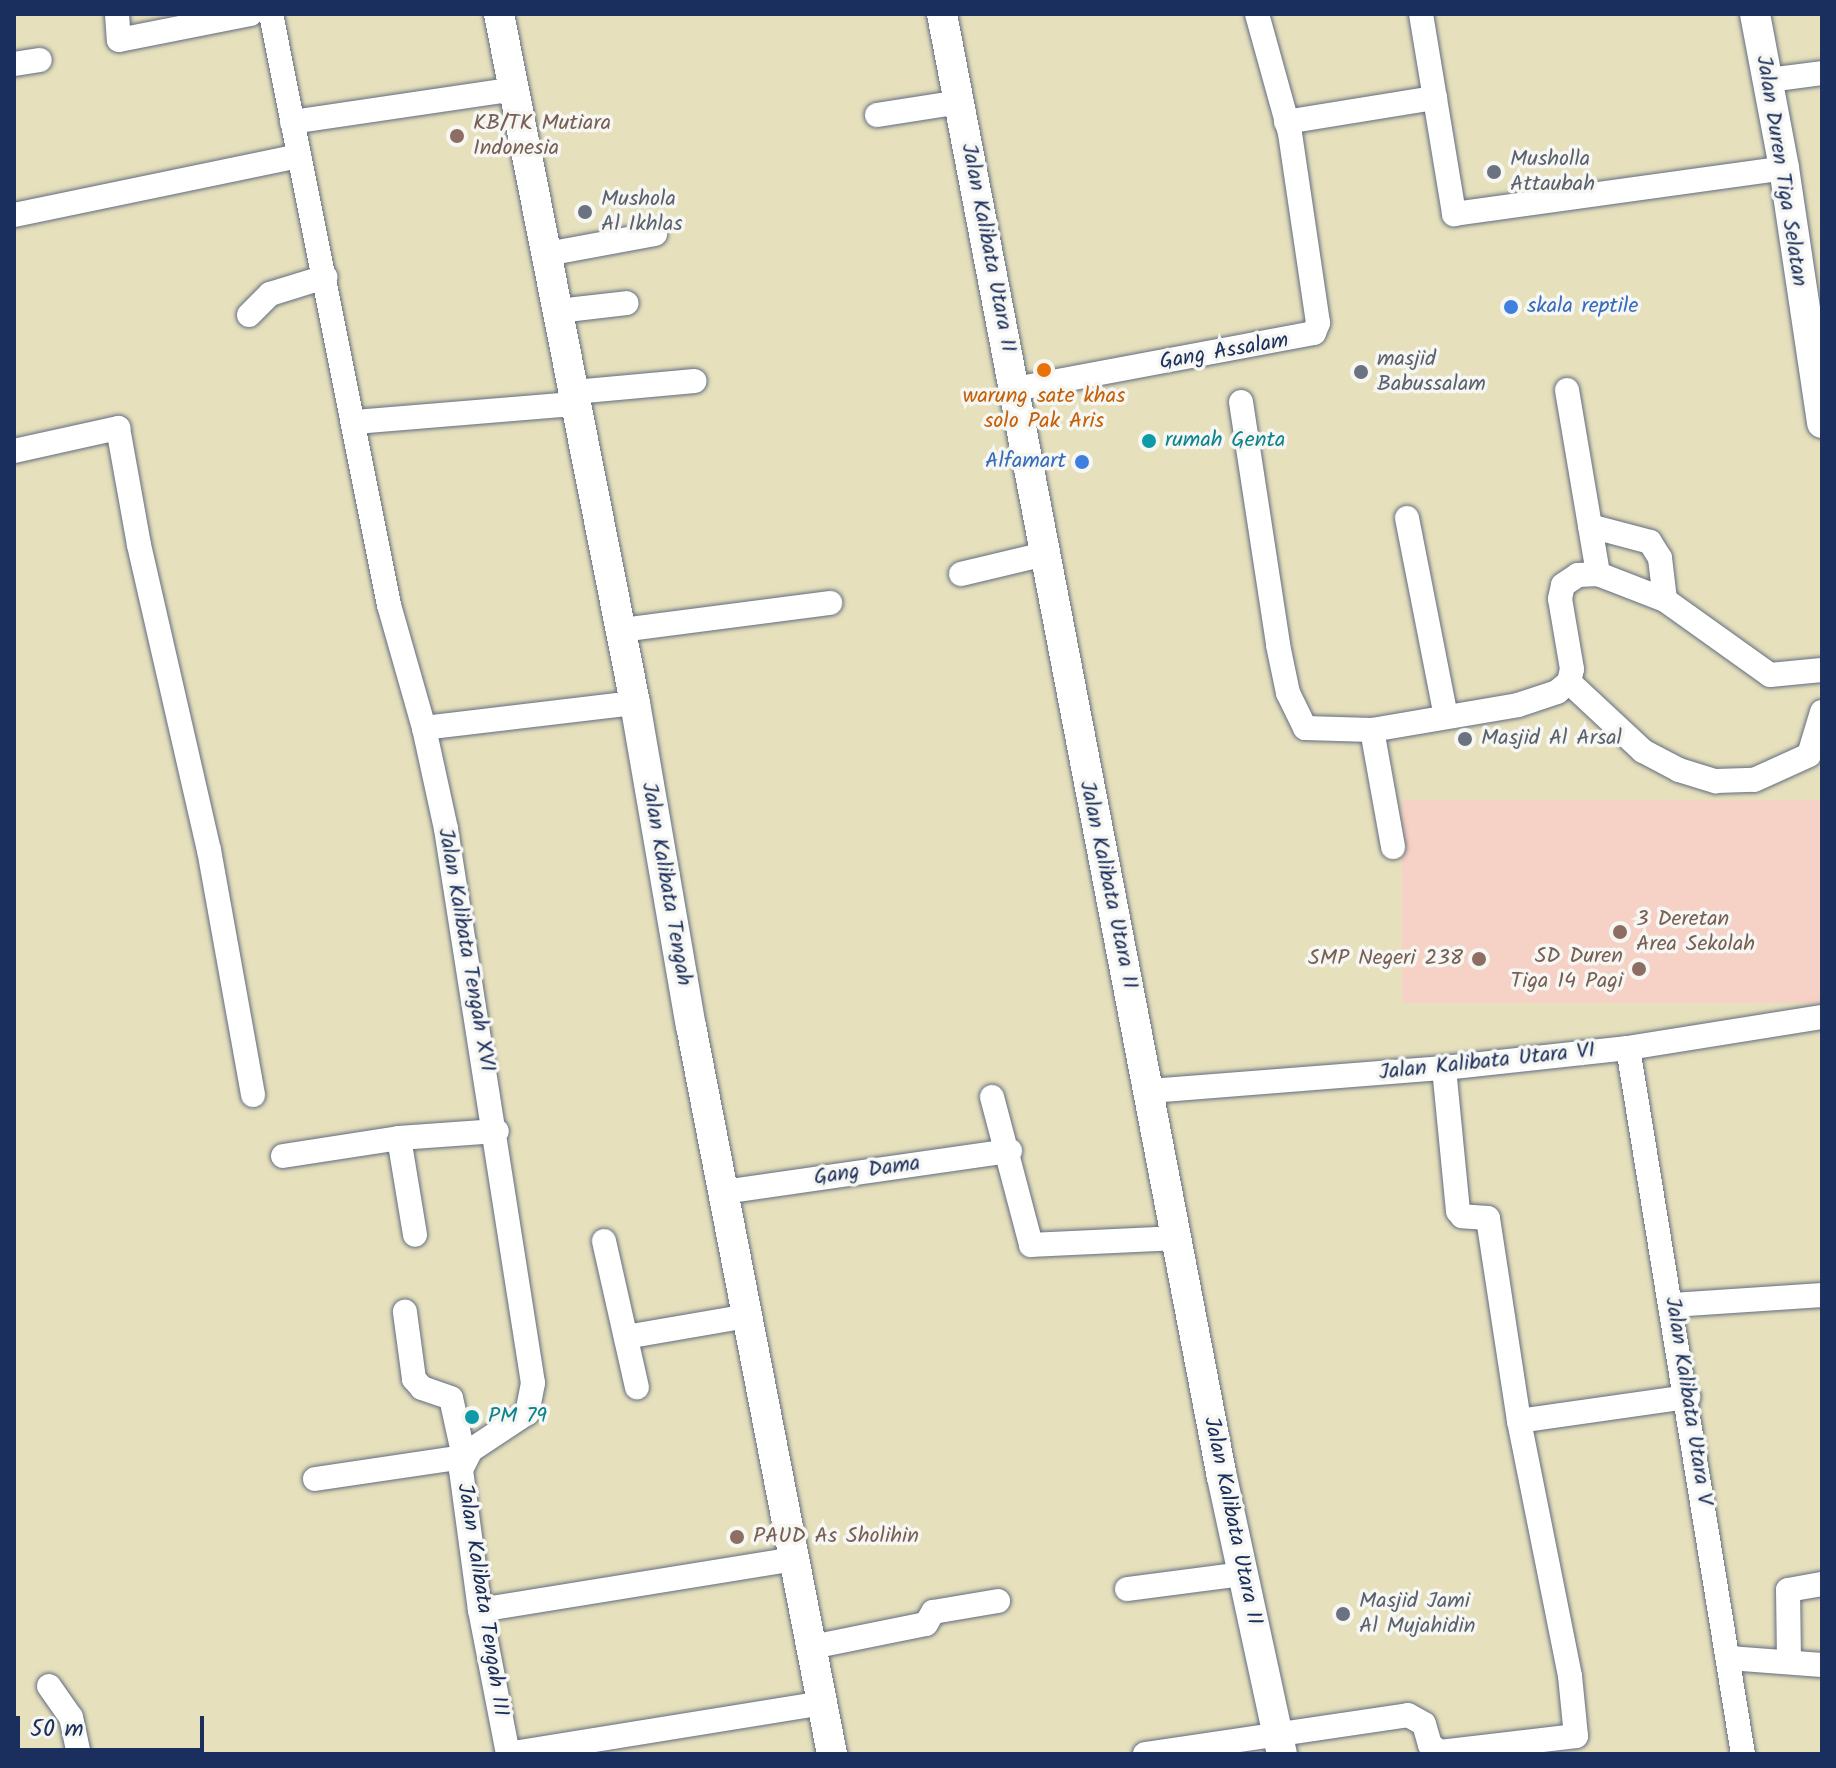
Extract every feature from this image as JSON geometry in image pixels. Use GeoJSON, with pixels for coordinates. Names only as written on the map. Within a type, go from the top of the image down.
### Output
{"type":"FeatureCollection","features":[{"type":"Feature","properties":{"kind":"street"},"geometry":{"type":"LineString","coordinates":[[117,14],[119,40],[250,14]]}},
{"type":"Feature","properties":{"kind":"street","name":"Jalan Kalibata Tengah XVI"},"geometry":{"type":"LineString","coordinates":[[271,14],[355,422],[389,605],[424,728],[497,1131],[533,1383]]}},
{"type":"Feature","properties":{"kind":"street","name":"Jalan Kalibata Tengah"},"geometry":{"type":"LineString","coordinates":[[499,14],[510,90],[547,254],[635,703],[747,1316],[832,1754]]}},
{"type":"Feature","properties":{"kind":"street","name":"Jalan Kalibata Utara II"},"geometry":{"type":"LineString","coordinates":[[942,14],[1177,1238],[1280,1745]]}},
{"type":"Feature","properties":{"kind":"street"},"geometry":{"type":"LineString","coordinates":[[1257,14],[1286,122],[1435,98]]}},
{"type":"Feature","properties":{"kind":"street"},"geometry":{"type":"LineString","coordinates":[[1421,14],[1454,214],[1784,168]]}},
{"type":"Feature","properties":{"kind":"street","name":"Jalan Duren Tiga Selatan"},"geometry":{"type":"LineString","coordinates":[[1755,14],[1812,298],[1822,423]]}},
{"type":"Feature","properties":{"kind":"street"},"geometry":{"type":"LineString","coordinates":[[14,64],[40,60]]}},
{"type":"Feature","properties":{"kind":"street"},"geometry":{"type":"LineString","coordinates":[[1769,80],[1822,73]]}},
{"type":"Feature","properties":{"kind":"street"},"geometry":{"type":"LineString","coordinates":[[292,122],[510,90]]}},
{"type":"Feature","properties":{"kind":"street"},"geometry":{"type":"LineString","coordinates":[[877,115],[960,102]]}},
{"type":"Feature","properties":{"kind":"street","name":"Gang Assalam"},"geometry":{"type":"LineString","coordinates":[[1015,389],[1314,333],[1318,323],[1286,122]]}},
{"type":"Feature","properties":{"kind":"street"},"geometry":{"type":"LineString","coordinates":[[14,215],[299,156]]}},
{"type":"Feature","properties":{"kind":"street"},"geometry":{"type":"LineString","coordinates":[[547,254],[655,234]]}},
{"type":"Feature","properties":{"kind":"street"},"geometry":{"type":"LineString","coordinates":[[249,315],[270,294],[325,277]]}},
{"type":"Feature","properties":{"kind":"street"},"geometry":{"type":"LineString","coordinates":[[558,311],[627,303]]}},
{"type":"Feature","properties":{"kind":"street"},"geometry":{"type":"LineString","coordinates":[[355,422],[575,398],[694,381]]}},
{"type":"Feature","properties":{"kind":"street"},"geometry":{"type":"LineString","coordinates":[[1567,390],[1598,574]]}},
{"type":"Feature","properties":{"kind":"street"},"geometry":{"type":"LineString","coordinates":[[1241,402],[1278,645],[1297,718],[1305,728],[1320,732],[1372,730],[1518,705],[1557,692],[1569,682]]}},
{"type":"Feature","properties":{"kind":"street"},"geometry":{"type":"LineString","coordinates":[[14,451],[118,428],[139,545],[203,821],[253,1095]]}},
{"type":"Feature","properties":{"kind":"street"},"geometry":{"type":"LineString","coordinates":[[1407,518],[1446,716]]}},
{"type":"Feature","properties":{"kind":"street"},"geometry":{"type":"LineString","coordinates":[[1590,526],[1650,542],[1660,558],[1665,600]]}},
{"type":"Feature","properties":{"kind":"street"},"geometry":{"type":"LineString","coordinates":[[961,574],[1045,554]]}},
{"type":"Feature","properties":{"kind":"street"},"geometry":{"type":"LineString","coordinates":[[1822,697],[1816,672],[1770,675],[1665,600],[1598,574],[1578,575],[1563,585],[1569,682],[1643,751],[1679,770],[1716,781],[1754,780],[1809,755],[1822,712]]}},
{"type":"Feature","properties":{"kind":"street"},"geometry":{"type":"LineString","coordinates":[[621,630],[830,603]]}},
{"type":"Feature","properties":{"kind":"street"},"geometry":{"type":"LineString","coordinates":[[424,728],[635,703]]}},
{"type":"Feature","properties":{"kind":"street"},"geometry":{"type":"LineString","coordinates":[[1372,730],[1393,847]]}},
{"type":"Feature","properties":{"kind":"street","name":"Jalan Kalibata Utara VI"},"geometry":{"type":"LineString","coordinates":[[1150,1091],[1444,1068],[1628,1048],[1822,1017]]}},
{"type":"Feature","properties":{"kind":"street","name":"Jalan Kalibata Utara V"},"geometry":{"type":"LineString","coordinates":[[1628,1048],[1688,1397],[1743,1754]]}},
{"type":"Feature","properties":{"kind":"street"},"geometry":{"type":"LineString","coordinates":[[1145,1754],[1280,1745],[1408,1715],[1424,1724],[1430,1745],[1440,1752],[1576,1736],[1570,1676],[1519,1421],[1488,1218],[1462,1216],[1458,1211],[1444,1068]]}},
{"type":"Feature","properties":{"kind":"street"},"geometry":{"type":"LineString","coordinates":[[992,1097],[1010,1151],[1031,1245],[1177,1238]]}},
{"type":"Feature","properties":{"kind":"street"},"geometry":{"type":"LineString","coordinates":[[283,1156],[399,1138],[497,1131]]}},
{"type":"Feature","properties":{"kind":"street"},"geometry":{"type":"LineString","coordinates":[[399,1138],[415,1235]]}},
{"type":"Feature","properties":{"kind":"street","name":"Gang Dama"},"geometry":{"type":"LineString","coordinates":[[724,1192],[1010,1151]]}},
{"type":"Feature","properties":{"kind":"street"},"geometry":{"type":"LineString","coordinates":[[604,1241],[637,1387]]}},
{"type":"Feature","properties":{"kind":"street"},"geometry":{"type":"LineString","coordinates":[[1673,1305],[1822,1295]]}},
{"type":"Feature","properties":{"kind":"street"},"geometry":{"type":"LineString","coordinates":[[315,1479],[464,1457],[451,1398],[422,1388],[414,1379],[405,1312]]}},
{"type":"Feature","properties":{"kind":"street"},"geometry":{"type":"LineString","coordinates":[[626,1337],[747,1316]]}},
{"type":"Feature","properties":{"kind":"street","name":"Jalan Kalibata Tengah III"},"geometry":{"type":"LineString","coordinates":[[508,1754],[480,1610],[461,1485],[464,1457],[527,1413],[533,1383]]}},
{"type":"Feature","properties":{"kind":"street"},"geometry":{"type":"LineString","coordinates":[[1519,1421],[1688,1397]]}},
{"type":"Feature","properties":{"kind":"street"},"geometry":{"type":"LineString","coordinates":[[480,1610],[796,1559]]}},
{"type":"Feature","properties":{"kind":"street"},"geometry":{"type":"LineString","coordinates":[[1127,1589],[1243,1574]]}},
{"type":"Feature","properties":{"kind":"street"},"geometry":{"type":"LineString","coordinates":[[1789,1661],[1788,1590],[1822,1584]]}},
{"type":"Feature","properties":{"kind":"street"},"geometry":{"type":"LineString","coordinates":[[812,1647],[926,1624],[933,1612],[998,1601]]}},
{"type":"Feature","properties":{"kind":"street"},"geometry":{"type":"LineString","coordinates":[[1729,1658],[1822,1665]]}},
{"type":"Feature","properties":{"kind":"street"},"geometry":{"type":"LineString","coordinates":[[49,1686],[71,1717],[79,1754]]}},
{"type":"Feature","properties":{"kind":"street"},"geometry":{"type":"LineString","coordinates":[[508,1754],[823,1703]]}},
{"type":"Feature","properties":{"kind":"shaded area","name":"3 Deretan Area Sekolah"},"geometry":{"type":"Polygon","coordinates":[[[1402,800],[1822,800],[1822,1003],[1402,1003],[1402,800]]]}},
{"type":"Feature","properties":{"kind":"place","name":"KB/TK Mutiara Indonesia"},"geometry":{"type":"Point","coordinates":[457,136]}},
{"type":"Feature","properties":{"kind":"place","name":"Musholla Attaubah"},"geometry":{"type":"Point","coordinates":[1494,172]}},
{"type":"Feature","properties":{"kind":"place","name":"Mushola Al Ikhlas"},"geometry":{"type":"Point","coordinates":[585,212]}},
{"type":"Feature","properties":{"kind":"place","name":"skala reptile"},"geometry":{"type":"Point","coordinates":[1511,307]}},
{"type":"Feature","properties":{"kind":"place","name":"warung sate khas solo Pak Aris"},"geometry":{"type":"Point","coordinates":[1044,370]}},
{"type":"Feature","properties":{"kind":"place","name":"masjid Babussalam"},"geometry":{"type":"Point","coordinates":[1361,372]}},
{"type":"Feature","properties":{"kind":"place","name":"rumah Genta"},"geometry":{"type":"Point","coordinates":[1149,441]}},
{"type":"Feature","properties":{"kind":"place","name":"Alfamart"},"geometry":{"type":"Point","coordinates":[1082,462]}},
{"type":"Feature","properties":{"kind":"place","name":"Masjid Al Arsal"},"geometry":{"type":"Point","coordinates":[1465,739]}},
{"type":"Feature","properties":{"kind":"place","name":"3 Deretan Area Sekolah"},"geometry":{"type":"Point","coordinates":[1620,932]}},
{"type":"Feature","properties":{"kind":"place","name":"SMP Negeri 238"},"geometry":{"type":"Point","coordinates":[1479,959]}},
{"type":"Feature","properties":{"kind":"place","name":"SD Duren Tiga 14 Pagi"},"geometry":{"type":"Point","coordinates":[1639,969]}},
{"type":"Feature","properties":{"kind":"place","name":"PM 79"},"geometry":{"type":"Point","coordinates":[472,1417]}},
{"type":"Feature","properties":{"kind":"place","name":"PAUD As Sholihin"},"geometry":{"type":"Point","coordinates":[737,1537]}},
{"type":"Feature","properties":{"kind":"place","name":"Masjid Jami Al Mujahidin"},"geometry":{"type":"Point","coordinates":[1343,1614]}}]}
